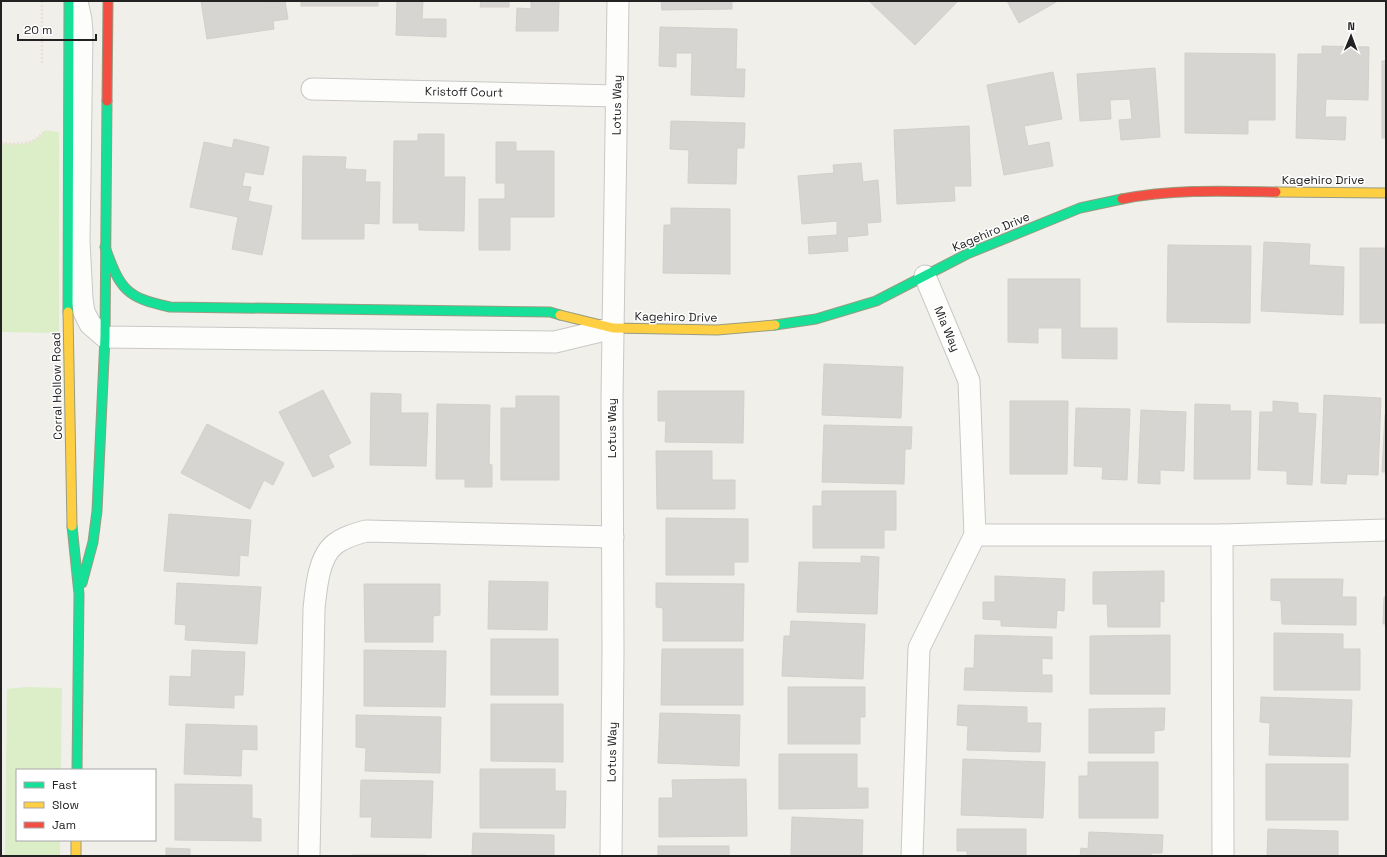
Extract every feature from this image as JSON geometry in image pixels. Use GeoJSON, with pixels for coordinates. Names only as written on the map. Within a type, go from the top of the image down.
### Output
{"type":"FeatureCollection","features":[{"type":"Feature","properties":{"kind":"main road","name":"Corral Hollow Road"},"geometry":{"type":"LineString","coordinates":[[70,1],[68,356],[72,529],[79,594],[77,769]]}},
{"type":"Feature","properties":{"kind":"main road"},"geometry":{"type":"LineString","coordinates":[[79,594],[93,542],[97,511],[105,337],[108,1]]}},
{"type":"Feature","properties":{"kind":"main road","name":"Kagehiro Drive"},"geometry":{"type":"LineString","coordinates":[[105,246],[115,274],[128,291],[141,300],[170,307],[550,312],[613,328],[717,330],[763,327],[816,319],[876,301],[967,254],[1080,208],[1144,194],[1203,191],[1386,193]]}},
{"type":"Feature","properties":{"kind":"main road"},"geometry":{"type":"LineString","coordinates":[[76,841],[76,856]]}},
{"type":"Feature","properties":{"kind":"street"},"geometry":{"type":"LineString","coordinates":[[77,1],[82,33],[79,241],[82,299],[84,312],[90,324],[105,337],[555,342],[613,328]]}},
{"type":"Feature","properties":{"kind":"street","name":"Lotus Way"},"geometry":{"type":"LineString","coordinates":[[611,856],[613,537],[612,398],[618,1]]}},
{"type":"Feature","properties":{"kind":"street","name":"Kristoff Court"},"geometry":{"type":"LineString","coordinates":[[312,89],[617,96]]}},
{"type":"Feature","properties":{"kind":"street","name":"Mia Way"},"geometry":{"type":"LineString","coordinates":[[925,276],[969,381],[975,535]]}},
{"type":"Feature","properties":{"kind":"street"},"geometry":{"type":"LineString","coordinates":[[912,856],[919,648],[975,535],[1222,535],[1386,530]]}},
{"type":"Feature","properties":{"kind":"street"},"geometry":{"type":"LineString","coordinates":[[309,856],[314,609],[318,577],[324,558],[333,545],[346,537],[366,531],[613,537]]}},
{"type":"Feature","properties":{"kind":"street"},"geometry":{"type":"LineString","coordinates":[[1222,535],[1222,856]]}},
{"type":"Feature","properties":{"kind":"path"},"geometry":{"type":"LineString","coordinates":[[42,1],[41,39],[43,71]]}},
{"type":"Feature","properties":{"kind":"path"},"geometry":{"type":"LineString","coordinates":[[1,142],[23,144],[39,138],[45,130]]}},
{"type":"Feature","properties":{"kind":"green space"},"geometry":{"type":"Polygon","coordinates":[[[45,130],[59,132],[59,333],[1,332],[1,143],[20,144],[30,142],[45,130]]]}},
{"type":"Feature","properties":{"kind":"green space"},"geometry":{"type":"Polygon","coordinates":[[[27,687],[62,688],[61,769],[16,769],[16,841],[60,841],[60,856],[5,856],[7,689],[27,687]]]}},
{"type":"Feature","properties":{"kind":"building"},"geometry":{"type":"Polygon","coordinates":[[[201,1],[262,1],[262,3],[285,1],[288,19],[273,21],[274,29],[207,39],[201,1]]]}},
{"type":"Feature","properties":{"kind":"building"},"geometry":{"type":"Polygon","coordinates":[[[301,1],[378,1],[378,6],[301,6],[301,1]]]}},
{"type":"Feature","properties":{"kind":"building"},"geometry":{"type":"Polygon","coordinates":[[[397,1],[423,1],[422,19],[446,19],[446,37],[396,35],[397,1]]]}},
{"type":"Feature","properties":{"kind":"building"},"geometry":{"type":"Polygon","coordinates":[[[481,1],[509,1],[509,7],[480,7],[481,1]]]}},
{"type":"Feature","properties":{"kind":"building"},"geometry":{"type":"Polygon","coordinates":[[[531,1],[559,1],[558,31],[516,31],[517,8],[531,9],[531,1]]]}},
{"type":"Feature","properties":{"kind":"building"},"geometry":{"type":"Polygon","coordinates":[[[661,1],[732,1],[732,9],[662,10],[661,1]]]}},
{"type":"Feature","properties":{"kind":"building"},"geometry":{"type":"Polygon","coordinates":[[[869,1],[958,1],[915,45],[869,1]]]}},
{"type":"Feature","properties":{"kind":"building"},"geometry":{"type":"Polygon","coordinates":[[[1007,1],[1058,1],[1019,23],[1007,1]]]}},
{"type":"Feature","properties":{"kind":"building"},"geometry":{"type":"Polygon","coordinates":[[[660,27],[737,29],[736,69],[745,69],[744,97],[691,95],[692,53],[676,53],[676,67],[659,66],[660,27]]]}},
{"type":"Feature","properties":{"kind":"building"},"geometry":{"type":"Polygon","coordinates":[[[1322,46],[1369,47],[1368,100],[1326,99],[1325,117],[1346,117],[1345,140],[1296,138],[1298,54],[1322,54],[1322,46]]]}},
{"type":"Feature","properties":{"kind":"building"},"geometry":{"type":"Polygon","coordinates":[[[1185,53],[1275,54],[1275,120],[1248,120],[1248,134],[1185,133],[1185,53]]]}},
{"type":"Feature","properties":{"kind":"building"},"geometry":{"type":"Polygon","coordinates":[[[1382,61],[1386,61],[1386,138],[1382,138],[1382,61]]]}},
{"type":"Feature","properties":{"kind":"building"},"geometry":{"type":"Polygon","coordinates":[[[1155,68],[1160,137],[1121,140],[1119,120],[1132,119],[1130,99],[1110,100],[1111,119],[1080,121],[1077,74],[1155,68]]]}},
{"type":"Feature","properties":{"kind":"building"},"geometry":{"type":"Polygon","coordinates":[[[1053,72],[1062,119],[1024,126],[1028,146],[1049,142],[1053,166],[1004,175],[987,85],[1053,72]]]}},
{"type":"Feature","properties":{"kind":"building"},"geometry":{"type":"Polygon","coordinates":[[[671,121],[745,123],[744,148],[737,148],[736,184],[688,183],[689,150],[670,149],[671,121]]]}},
{"type":"Feature","properties":{"kind":"building"},"geometry":{"type":"Polygon","coordinates":[[[969,126],[971,186],[954,186],[955,201],[897,204],[894,130],[969,126]]]}},
{"type":"Feature","properties":{"kind":"building"},"geometry":{"type":"Polygon","coordinates":[[[418,134],[444,134],[444,177],[465,177],[464,231],[419,230],[419,223],[393,223],[394,141],[418,141],[418,134]]]}},
{"type":"Feature","properties":{"kind":"building"},"geometry":{"type":"Polygon","coordinates":[[[234,139],[269,147],[263,175],[245,172],[242,186],[251,187],[248,201],[272,206],[262,255],[232,249],[238,217],[190,207],[204,142],[232,148],[234,139]]]}},
{"type":"Feature","properties":{"kind":"building"},"geometry":{"type":"Polygon","coordinates":[[[496,142],[516,142],[516,151],[554,151],[554,217],[510,217],[510,250],[479,250],[479,199],[505,199],[505,183],[496,183],[496,142]]]}},
{"type":"Feature","properties":{"kind":"building"},"geometry":{"type":"Polygon","coordinates":[[[303,156],[346,157],[345,169],[366,170],[365,182],[380,182],[379,224],[364,223],[364,239],[302,239],[303,156]]]}},
{"type":"Feature","properties":{"kind":"building"},"geometry":{"type":"Polygon","coordinates":[[[861,163],[863,182],[878,180],[881,222],[867,223],[868,235],[847,237],[848,251],[809,254],[808,237],[837,235],[837,221],[802,224],[798,176],[834,173],[833,165],[861,163]]]}},
{"type":"Feature","properties":{"kind":"building"},"geometry":{"type":"Polygon","coordinates":[[[671,208],[730,209],[730,274],[663,273],[664,225],[671,225],[671,208]]]}},
{"type":"Feature","properties":{"kind":"building"},"geometry":{"type":"Polygon","coordinates":[[[1264,242],[1310,244],[1309,265],[1344,267],[1343,315],[1261,311],[1264,242]]]}},
{"type":"Feature","properties":{"kind":"building"},"geometry":{"type":"Polygon","coordinates":[[[1168,245],[1251,246],[1250,323],[1167,322],[1168,245]]]}},
{"type":"Feature","properties":{"kind":"building"},"geometry":{"type":"Polygon","coordinates":[[[1360,248],[1386,248],[1386,323],[1360,323],[1360,248]]]}},
{"type":"Feature","properties":{"kind":"building"},"geometry":{"type":"Polygon","coordinates":[[[1008,279],[1080,279],[1080,328],[1117,328],[1117,359],[1062,358],[1062,328],[1038,328],[1038,343],[1008,342],[1008,279]]]}},
{"type":"Feature","properties":{"kind":"building"},"geometry":{"type":"Polygon","coordinates":[[[824,364],[903,367],[901,418],[822,415],[824,364]]]}},
{"type":"Feature","properties":{"kind":"building"},"geometry":{"type":"Polygon","coordinates":[[[323,390],[351,443],[328,455],[334,467],[313,477],[279,412],[323,390]]]}},
{"type":"Feature","properties":{"kind":"building"},"geometry":{"type":"Polygon","coordinates":[[[658,391],[744,391],[743,443],[665,442],[666,421],[658,421],[658,391]]]}},
{"type":"Feature","properties":{"kind":"building"},"geometry":{"type":"Polygon","coordinates":[[[371,393],[401,394],[401,413],[428,413],[426,466],[370,465],[371,393]]]}},
{"type":"Feature","properties":{"kind":"building"},"geometry":{"type":"Polygon","coordinates":[[[1324,395],[1381,398],[1378,475],[1347,474],[1346,484],[1321,483],[1324,395]]]}},
{"type":"Feature","properties":{"kind":"building"},"geometry":{"type":"Polygon","coordinates":[[[516,396],[559,396],[559,480],[501,480],[501,408],[516,408],[516,396]]]}},
{"type":"Feature","properties":{"kind":"building"},"geometry":{"type":"Polygon","coordinates":[[[1010,401],[1068,401],[1067,474],[1010,474],[1010,401]]]}},
{"type":"Feature","properties":{"kind":"building"},"geometry":{"type":"Polygon","coordinates":[[[1273,401],[1298,403],[1298,413],[1316,414],[1312,485],[1287,484],[1287,471],[1258,470],[1260,412],[1273,412],[1273,401]]]}},
{"type":"Feature","properties":{"kind":"building"},"geometry":{"type":"Polygon","coordinates":[[[437,404],[490,405],[489,464],[492,465],[492,487],[465,487],[465,479],[436,479],[437,404]]]}},
{"type":"Feature","properties":{"kind":"building"},"geometry":{"type":"Polygon","coordinates":[[[1195,404],[1230,405],[1230,411],[1251,411],[1250,479],[1194,479],[1195,404]]]}},
{"type":"Feature","properties":{"kind":"building"},"geometry":{"type":"Polygon","coordinates":[[[1076,408],[1130,409],[1127,480],[1102,479],[1103,467],[1074,466],[1076,408]]]}},
{"type":"Feature","properties":{"kind":"building"},"geometry":{"type":"Polygon","coordinates":[[[1141,410],[1186,412],[1184,471],[1160,470],[1160,484],[1138,483],[1141,410]]]}},
{"type":"Feature","properties":{"kind":"building"},"geometry":{"type":"Polygon","coordinates":[[[1385,415],[1386,472],[1382,472],[1385,415]]]}},
{"type":"Feature","properties":{"kind":"building"},"geometry":{"type":"Polygon","coordinates":[[[207,424],[284,463],[273,485],[264,480],[250,509],[181,473],[207,424]]]}},
{"type":"Feature","properties":{"kind":"building"},"geometry":{"type":"Polygon","coordinates":[[[824,425],[912,427],[911,449],[905,449],[904,484],[822,482],[824,425]]]}},
{"type":"Feature","properties":{"kind":"building"},"geometry":{"type":"Polygon","coordinates":[[[656,451],[712,451],[712,480],[735,480],[735,509],[657,509],[656,451]]]}},
{"type":"Feature","properties":{"kind":"building"},"geometry":{"type":"Polygon","coordinates":[[[822,491],[896,491],[896,530],[884,530],[884,548],[813,548],[813,506],[822,506],[822,491]]]}},
{"type":"Feature","properties":{"kind":"building"},"geometry":{"type":"Polygon","coordinates":[[[169,514],[251,520],[248,556],[240,555],[239,576],[164,571],[169,514]]]}},
{"type":"Feature","properties":{"kind":"building"},"geometry":{"type":"Polygon","coordinates":[[[666,518],[748,519],[748,562],[734,562],[734,575],[666,575],[666,518]]]}},
{"type":"Feature","properties":{"kind":"building"},"geometry":{"type":"Polygon","coordinates":[[[861,556],[879,557],[877,614],[797,612],[799,562],[861,563],[861,556]]]}},
{"type":"Feature","properties":{"kind":"building"},"geometry":{"type":"Polygon","coordinates":[[[1164,571],[1164,602],[1160,601],[1160,627],[1108,627],[1107,604],[1093,604],[1093,572],[1164,571]]]}},
{"type":"Feature","properties":{"kind":"building"},"geometry":{"type":"Polygon","coordinates":[[[995,576],[1065,579],[1064,611],[1057,610],[1056,628],[1001,626],[1001,620],[983,619],[983,602],[995,602],[995,576]]]}},
{"type":"Feature","properties":{"kind":"building"},"geometry":{"type":"Polygon","coordinates":[[[1271,579],[1343,579],[1342,597],[1356,597],[1356,625],[1282,624],[1281,601],[1271,600],[1271,579]]]}},
{"type":"Feature","properties":{"kind":"building"},"geometry":{"type":"Polygon","coordinates":[[[489,581],[548,582],[547,630],[488,629],[489,581]]]}},
{"type":"Feature","properties":{"kind":"building"},"geometry":{"type":"Polygon","coordinates":[[[177,583],[261,587],[257,644],[185,640],[186,625],[175,624],[177,583]]]}},
{"type":"Feature","properties":{"kind":"building"},"geometry":{"type":"Polygon","coordinates":[[[656,583],[744,584],[743,641],[663,641],[663,608],[656,607],[656,583]]]}},
{"type":"Feature","properties":{"kind":"building"},"geometry":{"type":"Polygon","coordinates":[[[364,584],[440,584],[440,615],[433,616],[433,642],[365,642],[364,584]]]}},
{"type":"Feature","properties":{"kind":"building"},"geometry":{"type":"Polygon","coordinates":[[[1384,597],[1386,597],[1386,624],[1383,624],[1384,597]]]}},
{"type":"Feature","properties":{"kind":"building"},"geometry":{"type":"Polygon","coordinates":[[[791,621],[865,624],[863,679],[782,676],[784,636],[790,636],[791,621]]]}},
{"type":"Feature","properties":{"kind":"building"},"geometry":{"type":"Polygon","coordinates":[[[1274,633],[1343,634],[1343,649],[1360,649],[1360,690],[1274,690],[1274,633]]]}},
{"type":"Feature","properties":{"kind":"building"},"geometry":{"type":"Polygon","coordinates":[[[975,635],[1052,637],[1052,659],[1042,658],[1042,675],[1052,675],[1052,692],[964,690],[965,668],[974,668],[975,635]]]}},
{"type":"Feature","properties":{"kind":"building"},"geometry":{"type":"Polygon","coordinates":[[[1170,635],[1170,694],[1090,694],[1090,636],[1170,635]]]}},
{"type":"Feature","properties":{"kind":"building"},"geometry":{"type":"Polygon","coordinates":[[[491,639],[558,639],[558,695],[491,695],[491,639]]]}},
{"type":"Feature","properties":{"kind":"building"},"geometry":{"type":"Polygon","coordinates":[[[662,649],[743,649],[743,705],[661,705],[662,649]]]}},
{"type":"Feature","properties":{"kind":"building"},"geometry":{"type":"Polygon","coordinates":[[[192,650],[245,652],[243,695],[234,695],[234,708],[169,705],[170,676],[191,677],[192,650]]]}},
{"type":"Feature","properties":{"kind":"building"},"geometry":{"type":"Polygon","coordinates":[[[364,650],[446,651],[445,707],[364,706],[364,650]]]}},
{"type":"Feature","properties":{"kind":"building"},"geometry":{"type":"Polygon","coordinates":[[[788,687],[865,687],[865,717],[860,717],[860,744],[788,744],[788,687]]]}},
{"type":"Feature","properties":{"kind":"building"},"geometry":{"type":"Polygon","coordinates":[[[1261,697],[1352,700],[1350,757],[1269,755],[1270,723],[1260,722],[1261,697]]]}},
{"type":"Feature","properties":{"kind":"building"},"geometry":{"type":"Polygon","coordinates":[[[491,704],[563,704],[563,762],[491,761],[491,704]]]}},
{"type":"Feature","properties":{"kind":"building"},"geometry":{"type":"Polygon","coordinates":[[[958,705],[1027,707],[1027,723],[1041,723],[1040,752],[967,750],[968,726],[957,725],[958,705]]]}},
{"type":"Feature","properties":{"kind":"building"},"geometry":{"type":"Polygon","coordinates":[[[1165,708],[1164,730],[1154,731],[1154,753],[1089,753],[1089,709],[1165,708]]]}},
{"type":"Feature","properties":{"kind":"building"},"geometry":{"type":"Polygon","coordinates":[[[660,713],[740,715],[739,766],[658,763],[660,713]]]}},
{"type":"Feature","properties":{"kind":"building"},"geometry":{"type":"Polygon","coordinates":[[[356,715],[441,717],[440,773],[365,771],[366,748],[356,747],[356,715]]]}},
{"type":"Feature","properties":{"kind":"building"},"geometry":{"type":"Polygon","coordinates":[[[186,724],[257,726],[257,750],[242,749],[241,776],[184,774],[186,724]]]}},
{"type":"Feature","properties":{"kind":"building"},"geometry":{"type":"Polygon","coordinates":[[[779,754],[857,754],[857,788],[868,788],[868,808],[779,809],[779,754]]]}},
{"type":"Feature","properties":{"kind":"building"},"geometry":{"type":"Polygon","coordinates":[[[963,759],[1045,762],[1043,818],[961,815],[963,759]]]}},
{"type":"Feature","properties":{"kind":"building"},"geometry":{"type":"Polygon","coordinates":[[[1088,762],[1158,762],[1158,818],[1079,818],[1079,776],[1088,776],[1088,762]]]}},
{"type":"Feature","properties":{"kind":"building"},"geometry":{"type":"Polygon","coordinates":[[[1266,764],[1348,764],[1348,820],[1266,820],[1266,764]]]}},
{"type":"Feature","properties":{"kind":"building"},"geometry":{"type":"Polygon","coordinates":[[[480,769],[555,769],[555,791],[566,791],[565,828],[480,828],[480,769]]]}},
{"type":"Feature","properties":{"kind":"building"},"geometry":{"type":"Polygon","coordinates":[[[746,779],[747,836],[659,837],[659,798],[673,798],[672,780],[746,779]]]}},
{"type":"Feature","properties":{"kind":"building"},"geometry":{"type":"Polygon","coordinates":[[[361,780],[433,781],[431,838],[371,837],[372,817],[360,817],[361,780]]]}},
{"type":"Feature","properties":{"kind":"building"},"geometry":{"type":"Polygon","coordinates":[[[175,784],[252,785],[252,818],[261,819],[261,841],[175,840],[175,784]]]}},
{"type":"Feature","properties":{"kind":"building"},"geometry":{"type":"Polygon","coordinates":[[[792,817],[863,820],[862,856],[791,856],[792,817]]]}},
{"type":"Feature","properties":{"kind":"building"},"geometry":{"type":"Polygon","coordinates":[[[957,829],[1026,829],[1026,856],[967,856],[967,851],[957,851],[957,829]]]}},
{"type":"Feature","properties":{"kind":"building"},"geometry":{"type":"Polygon","coordinates":[[[1268,829],[1338,831],[1338,856],[1267,856],[1268,829]]]}},
{"type":"Feature","properties":{"kind":"building"},"geometry":{"type":"Polygon","coordinates":[[[1089,832],[1163,835],[1162,853],[1151,853],[1151,856],[1080,856],[1081,848],[1088,849],[1089,832]]]}},
{"type":"Feature","properties":{"kind":"building"},"geometry":{"type":"Polygon","coordinates":[[[473,833],[554,835],[554,856],[472,856],[473,833]]]}},
{"type":"Feature","properties":{"kind":"building"},"geometry":{"type":"Polygon","coordinates":[[[658,846],[729,846],[729,856],[658,856],[658,846]]]}},
{"type":"Feature","properties":{"kind":"building"},"geometry":{"type":"Polygon","coordinates":[[[166,848],[190,849],[190,856],[166,856],[166,848]]]}},
{"type":"Feature","properties":{"kind":"building"},"geometry":{"type":"Polygon","coordinates":[[[425,855],[425,856],[353,856],[425,855]]]}},
{"type":"Feature","properties":{"kind":"traffic: fast"},"geometry":{"type":"LineString","coordinates":[[68,312],[69,1]]}},
{"type":"Feature","properties":{"kind":"traffic: fast"},"geometry":{"type":"LineString","coordinates":[[82,583],[93,542],[97,511],[105,337],[107,101]]}},
{"type":"Feature","properties":{"kind":"traffic: fast"},"geometry":{"type":"LineString","coordinates":[[775,325],[816,319],[876,301],[967,254],[1080,208],[1122,199]]}},
{"type":"Feature","properties":{"kind":"traffic: fast"},"geometry":{"type":"LineString","coordinates":[[105,247],[115,273],[127,289],[143,300],[170,307],[550,312],[560,315]]}},
{"type":"Feature","properties":{"kind":"traffic: fast"},"geometry":{"type":"LineString","coordinates":[[72,526],[79,594],[77,769]]}},
{"type":"Feature","properties":{"kind":"traffic: slow"},"geometry":{"type":"LineString","coordinates":[[1276,192],[1386,193]]}},
{"type":"Feature","properties":{"kind":"traffic: slow"},"geometry":{"type":"LineString","coordinates":[[68,312],[72,526]]}},
{"type":"Feature","properties":{"kind":"traffic: slow"},"geometry":{"type":"LineString","coordinates":[[560,315],[613,328],[717,330],[775,325]]}},
{"type":"Feature","properties":{"kind":"traffic: slow"},"geometry":{"type":"LineString","coordinates":[[76,841],[76,856]]}},
{"type":"Feature","properties":{"kind":"traffic: jam"},"geometry":{"type":"LineString","coordinates":[[107,101],[108,1]]}},
{"type":"Feature","properties":{"kind":"traffic: jam"},"geometry":{"type":"LineString","coordinates":[[1122,199],[1179,192],[1276,192]]}}]}
